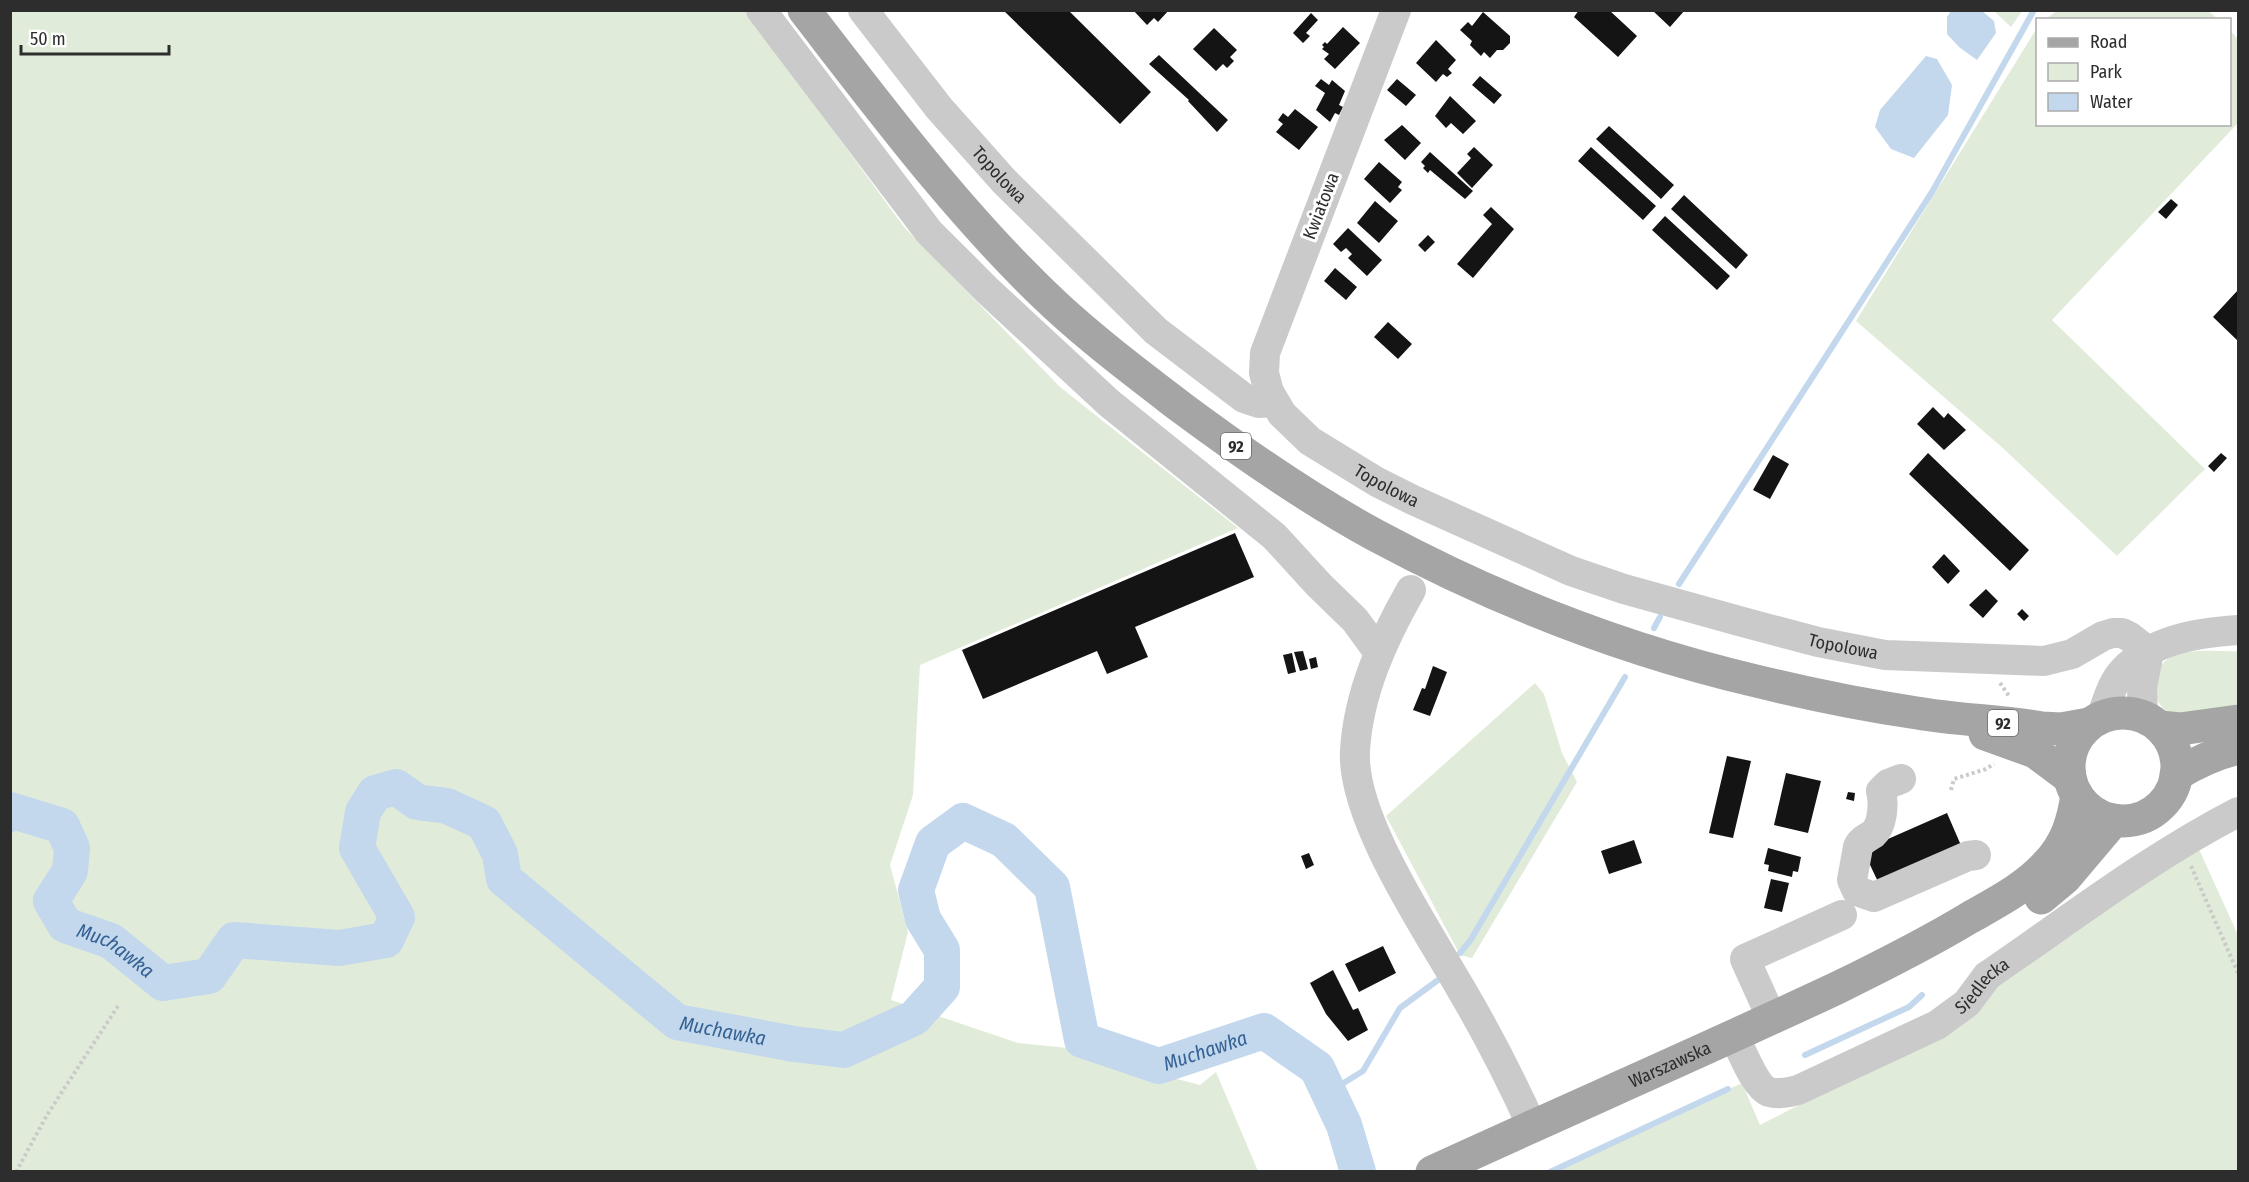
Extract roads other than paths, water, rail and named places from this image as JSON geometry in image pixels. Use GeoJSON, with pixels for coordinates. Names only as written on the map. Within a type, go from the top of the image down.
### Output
{"type":"FeatureCollection","features":[{"type":"Feature","properties":{"kind":"main road","name":"92"},"geometry":{"type":"LineString","coordinates":[[804,10],[924,163],[985,232],[1053,303],[1097,342],[1183,408],[1317,501],[1435,566],[1542,612],[1672,658],[1753,681],[1917,714],[2061,729],[2122,712],[2180,729],[2238,721]]}},
{"type":"Feature","properties":{"kind":"main road","name":"92"},"geometry":{"type":"LineString","coordinates":[[1917,714],[2035,752],[2073,787],[2092,812],[2114,820]]}},
{"type":"Feature","properties":{"kind":"main road"},"geometry":{"type":"LineString","coordinates":[[2073,787],[2068,763],[2072,748],[2079,735],[2095,721]]}},
{"type":"Feature","properties":{"kind":"main road"},"geometry":{"type":"LineString","coordinates":[[2114,820],[2123,821],[2142,817],[2158,808],[2170,793],[2176,776],[2175,753],[2169,739],[2151,722]]}},
{"type":"Feature","properties":{"kind":"main road"},"geometry":{"type":"LineString","coordinates":[[2176,776],[2195,763],[2217,753],[2238,748]]}},
{"type":"Feature","properties":{"kind":"main road","name":"Warszawska"},"geometry":{"type":"LineString","coordinates":[[1432,1172],[1772,1019],[1907,955],[2024,886],[2048,864],[2067,836],[2074,817],[2073,787]]}},
{"type":"Feature","properties":{"kind":"main road","name":"Warszawska"},"geometry":{"type":"LineString","coordinates":[[1907,955],[1989,928],[2034,903],[2065,878],[2114,820]]}},
{"type":"Feature","properties":{"kind":"street"},"geometry":{"type":"LineString","coordinates":[[761,10],[929,232],[987,291],[1109,404],[1274,536],[1355,620],[1379,653]]}},
{"type":"Feature","properties":{"kind":"street","name":"Topolowa"},"geometry":{"type":"LineString","coordinates":[[862,10],[939,108],[1004,181],[1148,323],[1196,363],[1244,398],[1259,404],[1274,402],[1300,433],[1377,482],[1571,571],[1624,589],[1739,621],[1885,655],[2044,661],[2081,654],[2097,659],[2121,672]]}},
{"type":"Feature","properties":{"kind":"street","name":"Kwiatowa"},"geometry":{"type":"LineString","coordinates":[[1274,402],[1265,382],[1265,353],[1396,10]]}},
{"type":"Feature","properties":{"kind":"street"},"geometry":{"type":"LineString","coordinates":[[1411,590],[1379,653],[1362,705],[1354,753],[1357,779],[1365,808],[1381,846],[1463,992],[1532,1126]]}},
{"type":"Feature","properties":{"kind":"street"},"geometry":{"type":"LineString","coordinates":[[2095,721],[2121,672],[2149,652],[2186,636],[2238,630]]}},
{"type":"Feature","properties":{"kind":"street","name":"Topolowa"},"geometry":{"type":"LineString","coordinates":[[2072,654],[2103,636],[2113,633],[2122,633],[2130,637],[2149,652]]}},
{"type":"Feature","properties":{"kind":"street"},"geometry":{"type":"LineString","coordinates":[[2149,652],[2142,687],[2151,722]]}},
{"type":"Feature","properties":{"kind":"street"},"geometry":{"type":"LineString","coordinates":[[1891,785],[1875,832],[1860,842],[1851,880],[1857,891],[1874,897],[1968,856],[1976,855]]}},
{"type":"Feature","properties":{"kind":"street","name":"Siedlecka"},"geometry":{"type":"LineString","coordinates":[[1734,1036],[1755,1077],[1767,1091],[1780,1094],[1798,1090],[1938,1025],[1967,1003],[1987,976],[2181,843],[2238,812]]}},
{"type":"Feature","properties":{"kind":"street"},"geometry":{"type":"LineString","coordinates":[[1772,1019],[1745,959],[1842,915]]}},
{"type":"Feature","properties":{"kind":"water"},"geometry":{"type":"Polygon","coordinates":[[[1951,11],[1982,11],[1994,21],[1996,33],[1977,60],[1959,47],[1947,34],[1947,17],[1951,11]]]}},
{"type":"Feature","properties":{"kind":"water"},"geometry":{"type":"Polygon","coordinates":[[[1926,56],[1937,59],[1952,85],[1948,115],[1914,158],[1891,149],[1875,127],[1880,110],[1926,56]]]}},
{"type":"Feature","properties":{"kind":"waterway"},"geometry":{"type":"LineString","coordinates":[[1679,584],[1932,192],[2034,10]]}},
{"type":"Feature","properties":{"kind":"waterway"},"geometry":{"type":"LineString","coordinates":[[1654,628],[1660,617]]}},
{"type":"Feature","properties":{"kind":"waterway"},"geometry":{"type":"LineString","coordinates":[[1460,953],[1470,941],[1625,677]]}},
{"type":"Feature","properties":{"kind":"waterway","name":"Muchawka"},"geometry":{"type":"LineString","coordinates":[[10,810],[62,826],[72,848],[70,871],[51,901],[65,925],[111,941],[163,983],[209,976],[234,940],[339,948],[386,940],[397,917],[357,848],[363,812],[375,793],[396,787],[417,802],[447,806],[484,823],[500,854],[504,879],[677,1022],[794,1044],[844,1050],[914,1018],[942,987],[942,950],[923,919],[916,890],[933,843],[963,821],[1004,840],[1052,887],[1082,1040],[1159,1066],[1264,1031],[1317,1068],[1344,1125],[1358,1172]]}},
{"type":"Feature","properties":{"kind":"waterway"},"geometry":{"type":"LineString","coordinates":[[10,822],[15,812]]}},
{"type":"Feature","properties":{"kind":"waterway"},"geometry":{"type":"LineString","coordinates":[[1329,1092],[1363,1071],[1400,1008],[1438,980]]}},
{"type":"Feature","properties":{"kind":"waterway"},"geometry":{"type":"LineString","coordinates":[[1805,1055],[1909,1007],[1922,995]]}},
{"type":"Feature","properties":{"kind":"waterway"},"geometry":{"type":"LineString","coordinates":[[1550,1172],[1728,1089]]}}]}
